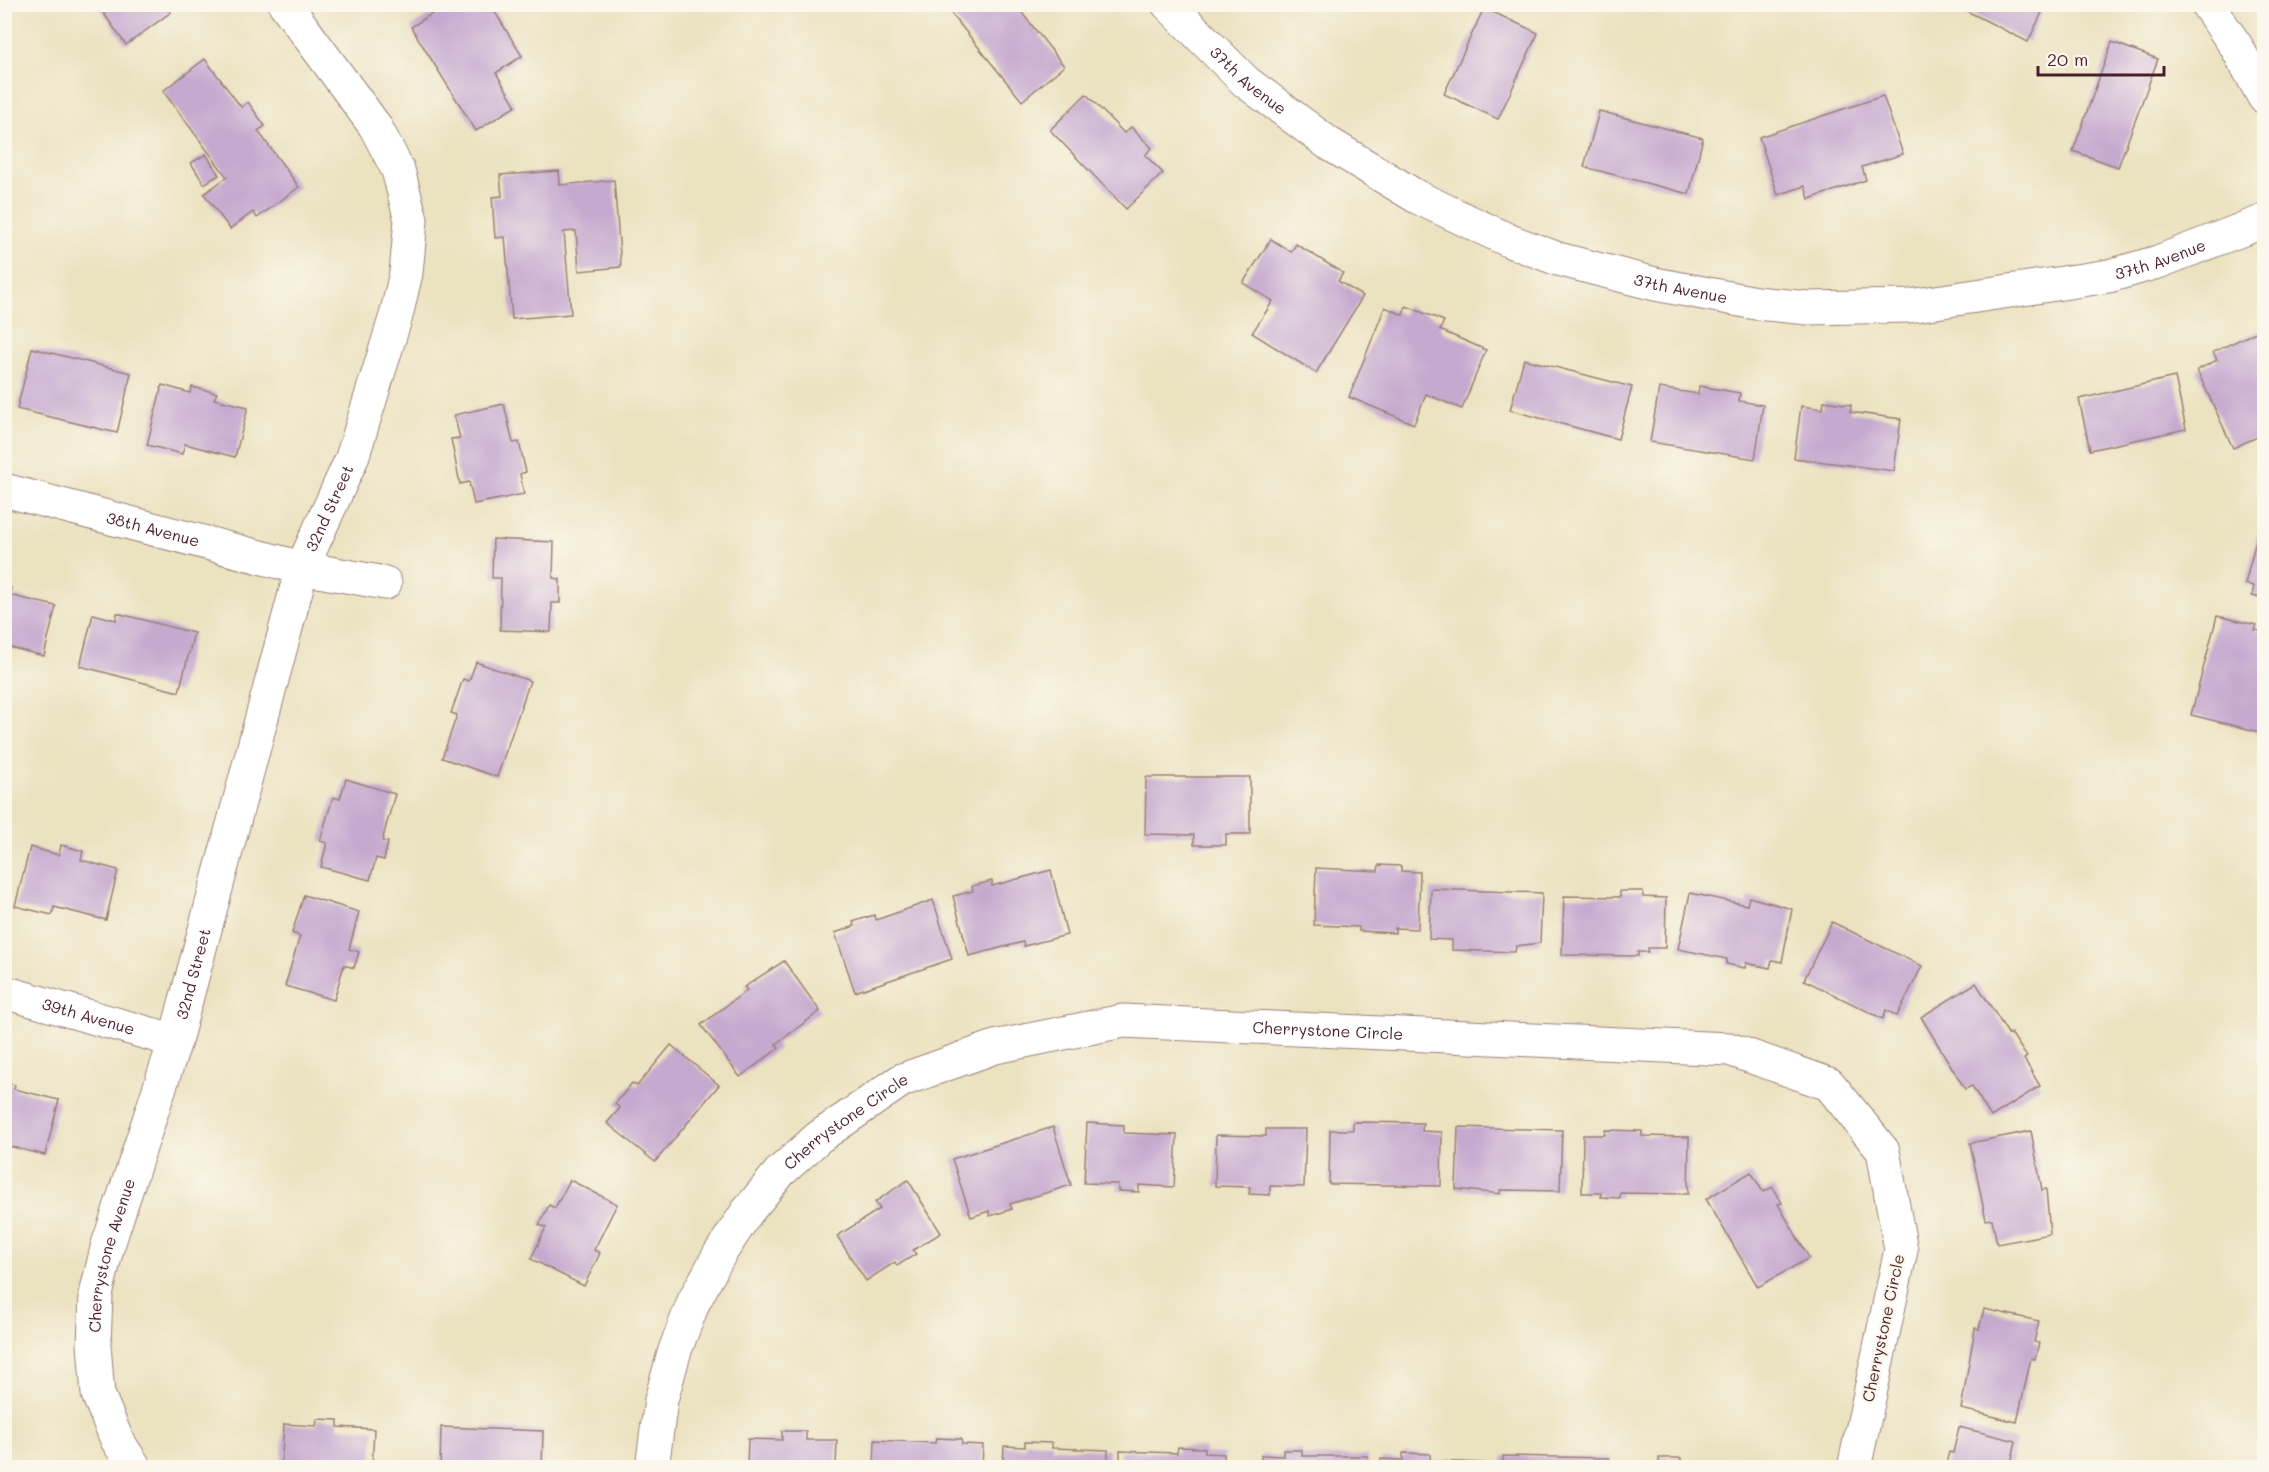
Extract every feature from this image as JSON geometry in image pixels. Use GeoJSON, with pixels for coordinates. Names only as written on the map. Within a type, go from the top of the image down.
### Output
{"type":"FeatureCollection","features":[{"type":"Feature","properties":{"kind":"street","name":"32nd Street"},"geometry":{"type":"LineString","coordinates":[[175,1041],[302,568],[352,458],[396,316],[406,273],[411,220],[398,170],[375,126],[285,4]]}},
{"type":"Feature","properties":{"kind":"street","name":"37th Avenue"},"geometry":{"type":"LineString","coordinates":[[1168,4],[1246,82],[1328,143],[1417,197],[1510,241],[1558,259],[1655,284],[1756,303],[1808,308],[1909,306],[2109,276],[2158,262],[2265,221]]}},
{"type":"Feature","properties":{"kind":"street"},"geometry":{"type":"LineString","coordinates":[[2207,4],[2236,46],[2265,98]]}},
{"type":"Feature","properties":{"kind":"street","name":"38th Avenue"},"geometry":{"type":"LineString","coordinates":[[4,490],[302,568],[385,583]]}},
{"type":"Feature","properties":{"kind":"street","name":"39th Avenue"},"geometry":{"type":"LineString","coordinates":[[4,992],[175,1041]]}},
{"type":"Feature","properties":{"kind":"street","name":"Cherrystone Circle"},"geometry":{"type":"LineString","coordinates":[[652,1467],[661,1400],[675,1350],[694,1301],[719,1255],[747,1212],[780,1173],[819,1137],[902,1080],[995,1047],[1123,1021],[1729,1049],[1829,1084],[1883,1151],[1901,1250],[1854,1467]]}},
{"type":"Feature","properties":{"kind":"street","name":"Cherrystone Avenue"},"geometry":{"type":"LineString","coordinates":[[135,1467],[117,1440],[98,1394],[94,1345],[96,1295],[107,1248],[175,1041]]}},
{"type":"Feature","properties":{"kind":"green space"},"geometry":{"type":"Polygon","coordinates":[[[2264,1437],[2264,1467],[2254,1467],[2264,1437]]]}},
{"type":"Feature","properties":{"kind":"building"},"geometry":{"type":"Polygon","coordinates":[[[97,4],[165,4],[171,12],[126,45],[97,4]]]}},
{"type":"Feature","properties":{"kind":"building"},"geometry":{"type":"Polygon","coordinates":[[[447,4],[490,4],[522,56],[496,73],[516,106],[476,131],[411,27],[447,4]]]}},
{"type":"Feature","properties":{"kind":"building"},"geometry":{"type":"Polygon","coordinates":[[[959,4],[1015,4],[1064,66],[1022,101],[950,12],[959,4]]]}},
{"type":"Feature","properties":{"kind":"building"},"geometry":{"type":"Polygon","coordinates":[[[1953,4],[2046,4],[2028,42],[1953,4]]]}},
{"type":"Feature","properties":{"kind":"building"},"geometry":{"type":"Polygon","coordinates":[[[1484,8],[1538,33],[1498,119],[1444,94],[1484,8]]]}},
{"type":"Feature","properties":{"kind":"building"},"geometry":{"type":"Polygon","coordinates":[[[2112,42],[2158,59],[2118,167],[2073,151],[2112,42]]]}},
{"type":"Feature","properties":{"kind":"building"},"geometry":{"type":"Polygon","coordinates":[[[205,59],[241,107],[248,102],[265,126],[258,131],[299,187],[257,218],[253,212],[230,229],[204,194],[227,177],[163,91],[205,59]]]}},
{"type":"Feature","properties":{"kind":"building"},"geometry":{"type":"Polygon","coordinates":[[[1086,94],[1124,133],[1131,127],[1152,148],[1145,155],[1163,173],[1126,209],[1050,130],[1086,94]]]}},
{"type":"Feature","properties":{"kind":"building"},"geometry":{"type":"Polygon","coordinates":[[[1883,96],[1903,154],[1862,167],[1866,180],[1809,199],[1805,186],[1778,195],[1759,137],[1883,96]]]}},
{"type":"Feature","properties":{"kind":"building"},"geometry":{"type":"Polygon","coordinates":[[[1599,111],[1703,138],[1689,194],[1584,167],[1599,111]]]}},
{"type":"Feature","properties":{"kind":"building"},"geometry":{"type":"Polygon","coordinates":[[[206,154],[219,175],[204,184],[191,163],[206,154]]]}},
{"type":"Feature","properties":{"kind":"building"},"geometry":{"type":"Polygon","coordinates":[[[559,171],[560,185],[614,180],[621,267],[579,271],[576,231],[564,232],[571,314],[512,319],[505,237],[495,238],[492,197],[502,196],[500,175],[559,171]]]}},
{"type":"Feature","properties":{"kind":"building"},"geometry":{"type":"Polygon","coordinates":[[[1271,239],[1291,252],[1296,244],[1343,273],[1338,281],[1363,296],[1316,373],[1252,333],[1273,301],[1243,283],[1271,239]]]}},
{"type":"Feature","properties":{"kind":"building"},"geometry":{"type":"Polygon","coordinates":[[[1406,306],[1444,321],[1440,330],[1486,350],[1462,409],[1426,394],[1414,424],[1349,397],[1385,307],[1403,315],[1406,306]]]}},
{"type":"Feature","properties":{"kind":"building"},"geometry":{"type":"Polygon","coordinates":[[[2260,330],[2264,339],[2264,434],[2233,448],[2197,370],[2217,360],[2213,352],[2260,330]]]}},
{"type":"Feature","properties":{"kind":"building"},"geometry":{"type":"Polygon","coordinates":[[[32,348],[131,373],[117,433],[17,409],[32,348]]]}},
{"type":"Feature","properties":{"kind":"building"},"geometry":{"type":"Polygon","coordinates":[[[1524,359],[1632,387],[1618,439],[1510,410],[1524,359]]]}},
{"type":"Feature","properties":{"kind":"building"},"geometry":{"type":"Polygon","coordinates":[[[2175,377],[2186,429],[2090,450],[2079,399],[2175,377]]]}},
{"type":"Feature","properties":{"kind":"building"},"geometry":{"type":"Polygon","coordinates":[[[162,385],[190,393],[192,387],[217,393],[214,399],[248,407],[235,457],[185,444],[182,454],[147,445],[162,385]]]}},
{"type":"Feature","properties":{"kind":"building"},"geometry":{"type":"Polygon","coordinates":[[[1699,386],[1740,393],[1739,401],[1763,405],[1755,459],[1650,442],[1659,388],[1698,394],[1699,386]]]}},
{"type":"Feature","properties":{"kind":"building"},"geometry":{"type":"Polygon","coordinates":[[[1824,401],[1851,405],[1850,412],[1901,419],[1894,471],[1794,458],[1801,406],[1823,409],[1824,401]]]}},
{"type":"Feature","properties":{"kind":"building"},"geometry":{"type":"Polygon","coordinates":[[[504,404],[513,443],[519,442],[526,472],[520,474],[524,494],[474,504],[469,482],[460,484],[451,439],[460,438],[454,415],[504,404]]]}},
{"type":"Feature","properties":{"kind":"building"},"geometry":{"type":"Polygon","coordinates":[[[2259,529],[2264,530],[2264,599],[2252,596],[2254,586],[2245,584],[2259,529]]]}},
{"type":"Feature","properties":{"kind":"building"},"geometry":{"type":"Polygon","coordinates":[[[493,539],[554,542],[553,578],[560,579],[560,603],[552,603],[551,632],[500,630],[501,578],[492,578],[493,539]]]}},
{"type":"Feature","properties":{"kind":"building"},"geometry":{"type":"Polygon","coordinates":[[[4,587],[11,588],[9,595],[56,606],[44,656],[4,646],[4,587]]]}},
{"type":"Feature","properties":{"kind":"building"},"geometry":{"type":"Polygon","coordinates":[[[117,613],[194,633],[179,692],[80,666],[93,614],[116,620],[117,613]]]}},
{"type":"Feature","properties":{"kind":"building"},"geometry":{"type":"Polygon","coordinates":[[[2217,616],[2257,625],[2255,630],[2264,632],[2264,733],[2191,715],[2217,616]]]}},
{"type":"Feature","properties":{"kind":"building"},"geometry":{"type":"Polygon","coordinates":[[[476,662],[530,681],[497,777],[442,758],[457,715],[451,713],[463,679],[469,681],[476,662]]]}},
{"type":"Feature","properties":{"kind":"building"},"geometry":{"type":"Polygon","coordinates":[[[1146,777],[1250,777],[1250,834],[1226,834],[1226,845],[1194,845],[1194,835],[1145,834],[1146,777]]]}},
{"type":"Feature","properties":{"kind":"building"},"geometry":{"type":"Polygon","coordinates":[[[346,779],[395,794],[382,841],[388,842],[384,860],[376,858],[370,880],[321,867],[327,843],[320,841],[333,797],[340,799],[346,779]]]}},
{"type":"Feature","properties":{"kind":"building"},"geometry":{"type":"Polygon","coordinates":[[[61,845],[83,851],[81,860],[118,870],[106,920],[54,907],[52,915],[15,906],[30,847],[59,855],[61,845]]]}},
{"type":"Feature","properties":{"kind":"building"},"geometry":{"type":"Polygon","coordinates":[[[1379,865],[1401,866],[1401,871],[1420,872],[1418,929],[1395,928],[1395,933],[1359,931],[1359,927],[1314,925],[1316,868],[1378,871],[1379,865]]]}},
{"type":"Feature","properties":{"kind":"building"},"geometry":{"type":"Polygon","coordinates":[[[1051,870],[1067,935],[1024,946],[1023,942],[969,956],[953,896],[973,891],[972,886],[992,881],[992,886],[1051,870]]]}},
{"type":"Feature","properties":{"kind":"building"},"geometry":{"type":"Polygon","coordinates":[[[1431,889],[1542,893],[1540,943],[1516,946],[1515,952],[1452,950],[1452,940],[1429,939],[1431,889]]]}},
{"type":"Feature","properties":{"kind":"building"},"geometry":{"type":"Polygon","coordinates":[[[1620,891],[1643,891],[1643,897],[1666,898],[1665,948],[1648,948],[1648,952],[1638,952],[1638,956],[1562,955],[1564,896],[1620,897],[1620,891]]]}},
{"type":"Feature","properties":{"kind":"building"},"geometry":{"type":"Polygon","coordinates":[[[1690,893],[1747,905],[1749,897],[1792,909],[1782,962],[1772,960],[1770,968],[1746,963],[1745,968],[1726,964],[1727,959],[1678,949],[1690,893]]]}},
{"type":"Feature","properties":{"kind":"building"},"geometry":{"type":"Polygon","coordinates":[[[304,895],[359,912],[349,949],[359,952],[354,968],[344,965],[334,1000],[285,986],[300,936],[292,933],[304,895]]]}},
{"type":"Feature","properties":{"kind":"building"},"geometry":{"type":"Polygon","coordinates":[[[933,900],[952,959],[855,992],[835,933],[855,926],[853,922],[874,915],[876,920],[933,900]]]}},
{"type":"Feature","properties":{"kind":"building"},"geometry":{"type":"Polygon","coordinates":[[[1832,922],[1922,966],[1897,1016],[1886,1010],[1883,1019],[1804,980],[1832,922]]]}},
{"type":"Feature","properties":{"kind":"building"},"geometry":{"type":"Polygon","coordinates":[[[784,961],[820,1011],[776,1044],[779,1048],[740,1077],[701,1025],[747,990],[744,987],[784,961]]]}},
{"type":"Feature","properties":{"kind":"building"},"geometry":{"type":"Polygon","coordinates":[[[1976,983],[2009,1035],[2011,1033],[2027,1057],[2024,1059],[2040,1086],[1991,1117],[1972,1086],[1965,1089],[1921,1017],[1976,983]]]}},
{"type":"Feature","properties":{"kind":"building"},"geometry":{"type":"Polygon","coordinates":[[[671,1045],[719,1085],[655,1162],[607,1123],[620,1108],[615,1104],[632,1083],[637,1086],[671,1045]]]}},
{"type":"Feature","properties":{"kind":"building"},"geometry":{"type":"Polygon","coordinates":[[[4,1082],[15,1085],[14,1089],[59,1100],[45,1155],[4,1145],[4,1082]]]}},
{"type":"Feature","properties":{"kind":"building"},"geometry":{"type":"Polygon","coordinates":[[[1353,1122],[1423,1123],[1422,1131],[1442,1132],[1441,1186],[1329,1184],[1330,1130],[1353,1130],[1353,1122]]]}},
{"type":"Feature","properties":{"kind":"building"},"geometry":{"type":"Polygon","coordinates":[[[1087,1123],[1124,1125],[1124,1133],[1177,1135],[1174,1187],[1139,1185],[1139,1192],[1118,1191],[1118,1184],[1084,1183],[1087,1123]]]}},
{"type":"Feature","properties":{"kind":"building"},"geometry":{"type":"Polygon","coordinates":[[[1053,1127],[1071,1185],[1010,1204],[1012,1209],[990,1216],[989,1211],[971,1217],[952,1159],[1053,1127]]]}},
{"type":"Feature","properties":{"kind":"building"},"geometry":{"type":"Polygon","coordinates":[[[1458,1127],[1562,1130],[1560,1191],[1500,1190],[1500,1194],[1456,1189],[1458,1127]]]}},
{"type":"Feature","properties":{"kind":"building"},"geometry":{"type":"Polygon","coordinates":[[[1266,1129],[1306,1129],[1304,1187],[1270,1186],[1270,1195],[1249,1194],[1250,1187],[1215,1186],[1216,1135],[1266,1136],[1266,1129]]]}},
{"type":"Feature","properties":{"kind":"building"},"geometry":{"type":"Polygon","coordinates":[[[1605,1130],[1642,1131],[1642,1136],[1689,1137],[1688,1194],[1620,1193],[1620,1198],[1601,1197],[1601,1193],[1582,1193],[1583,1135],[1605,1135],[1605,1130]]]}},
{"type":"Feature","properties":{"kind":"building"},"geometry":{"type":"Polygon","coordinates":[[[2031,1131],[2042,1190],[2046,1189],[2050,1234],[1997,1244],[1992,1219],[1986,1220],[1970,1143],[2031,1131]]]}},
{"type":"Feature","properties":{"kind":"building"},"geometry":{"type":"Polygon","coordinates":[[[1751,1172],[1763,1192],[1773,1187],[1782,1203],[1778,1204],[1809,1258],[1758,1287],[1706,1199],[1751,1172]]]}},
{"type":"Feature","properties":{"kind":"building"},"geometry":{"type":"Polygon","coordinates":[[[570,1180],[617,1204],[594,1250],[600,1253],[584,1286],[531,1259],[546,1227],[539,1225],[549,1205],[555,1208],[570,1180]]]}},
{"type":"Feature","properties":{"kind":"building"},"geometry":{"type":"Polygon","coordinates":[[[908,1180],[941,1233],[913,1250],[916,1254],[897,1266],[895,1262],[866,1281],[837,1236],[880,1209],[875,1202],[908,1180]]]}},
{"type":"Feature","properties":{"kind":"building"},"geometry":{"type":"Polygon","coordinates":[[[1984,1309],[2039,1321],[2034,1342],[2039,1343],[2035,1359],[2031,1358],[2017,1422],[1961,1409],[1975,1328],[1979,1329],[1984,1309]]]}},
{"type":"Feature","properties":{"kind":"building"},"geometry":{"type":"Polygon","coordinates":[[[317,1419],[338,1420],[338,1427],[374,1429],[372,1468],[281,1468],[284,1424],[316,1426],[317,1419]]]}},
{"type":"Feature","properties":{"kind":"building"},"geometry":{"type":"Polygon","coordinates":[[[441,1427],[543,1431],[542,1468],[440,1468],[441,1427]]]}},
{"type":"Feature","properties":{"kind":"building"},"geometry":{"type":"Polygon","coordinates":[[[1959,1427],[2016,1441],[2010,1468],[1945,1468],[1949,1452],[1953,1453],[1959,1427]]]}},
{"type":"Feature","properties":{"kind":"building"},"geometry":{"type":"Polygon","coordinates":[[[782,1431],[806,1431],[806,1440],[837,1440],[836,1468],[747,1468],[748,1439],[782,1440],[782,1431]]]}},
{"type":"Feature","properties":{"kind":"building"},"geometry":{"type":"Polygon","coordinates":[[[936,1438],[961,1439],[962,1444],[983,1445],[982,1468],[874,1468],[875,1440],[935,1443],[936,1438]]]}},
{"type":"Feature","properties":{"kind":"building"},"geometry":{"type":"Polygon","coordinates":[[[1025,1442],[1052,1443],[1052,1448],[1108,1450],[1108,1468],[1003,1468],[1004,1446],[1025,1447],[1025,1442]]]}},
{"type":"Feature","properties":{"kind":"building"},"geometry":{"type":"Polygon","coordinates":[[[1178,1447],[1205,1448],[1205,1453],[1224,1454],[1224,1468],[1120,1468],[1120,1451],[1177,1453],[1178,1447]]]}},
{"type":"Feature","properties":{"kind":"building"},"geometry":{"type":"Polygon","coordinates":[[[1283,1450],[1302,1450],[1302,1456],[1368,1456],[1368,1468],[1261,1468],[1261,1455],[1283,1456],[1283,1450]]]}},
{"type":"Feature","properties":{"kind":"building"},"geometry":{"type":"Polygon","coordinates":[[[1403,1453],[1430,1454],[1430,1461],[1485,1463],[1485,1468],[1381,1468],[1381,1459],[1403,1460],[1403,1453]]]}},
{"type":"Feature","properties":{"kind":"building"},"geometry":{"type":"Polygon","coordinates":[[[1503,1456],[1609,1458],[1609,1468],[1503,1468],[1503,1456]]]}},
{"type":"Feature","properties":{"kind":"building"},"geometry":{"type":"Polygon","coordinates":[[[1659,1458],[1681,1458],[1681,1464],[1739,1468],[1639,1468],[1639,1463],[1659,1464],[1659,1458]]]}}]}
